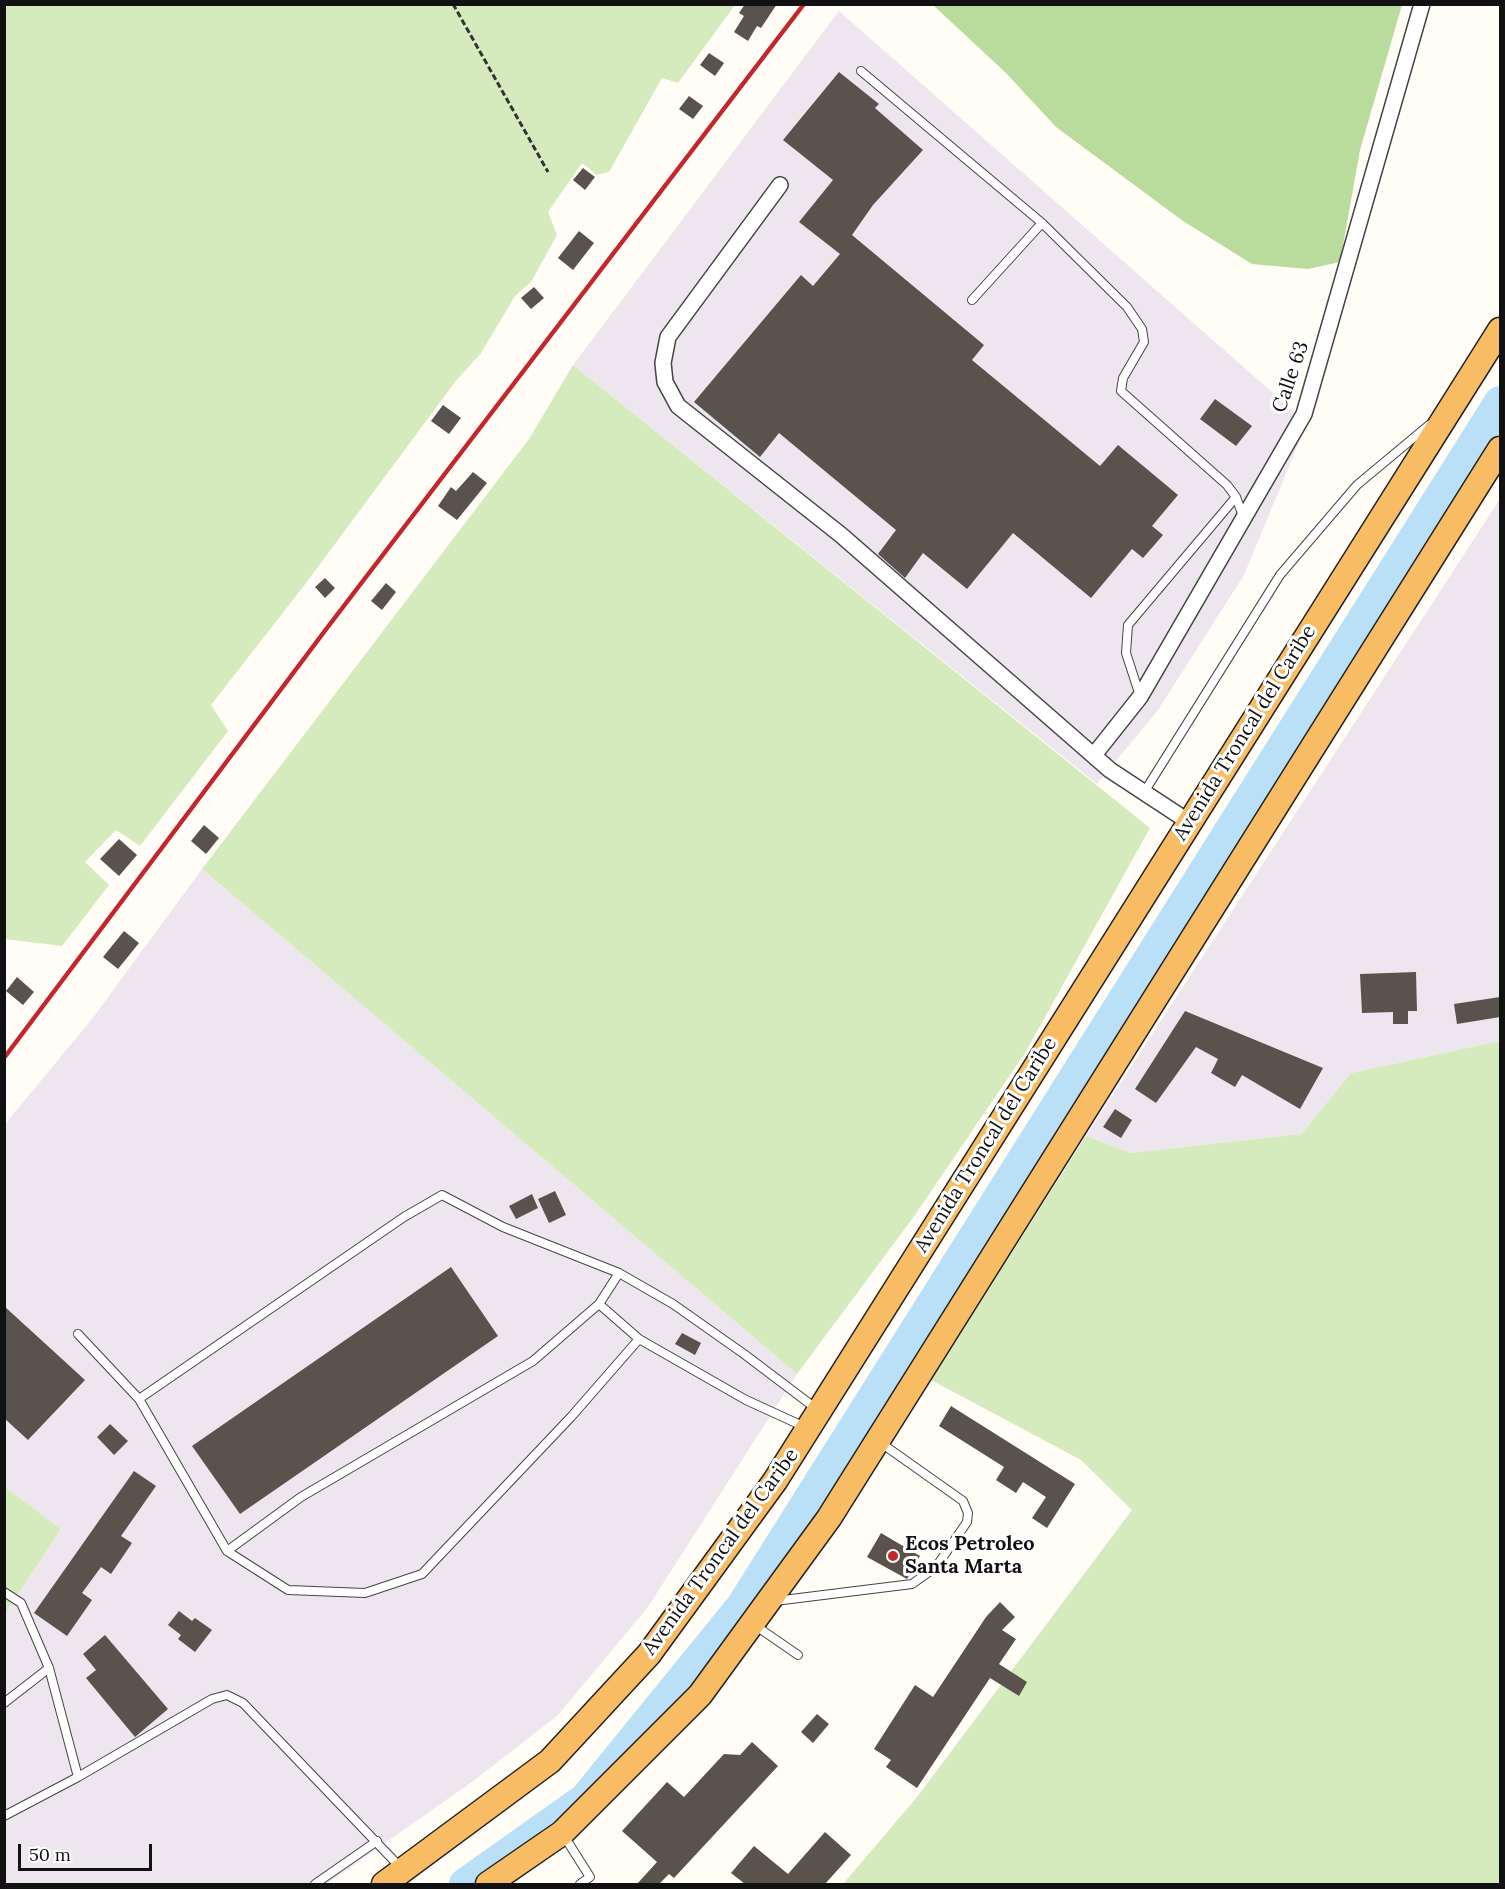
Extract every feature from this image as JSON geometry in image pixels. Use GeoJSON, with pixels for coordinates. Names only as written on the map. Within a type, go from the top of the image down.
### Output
{"type":"FeatureCollection","features":[{"type":"Feature","properties":{"kind":"highway","name":"Avenida Troncal del Caribe"},"geometry":{"type":"LineString","coordinates":[[393,1878],[550,1761],[649,1654],[775,1481],[1500,330]]}},
{"type":"Feature","properties":{"kind":"highway"},"geometry":{"type":"LineString","coordinates":[[489,1884],[562,1833],[700,1695],[829,1518],[1500,449]]}},
{"type":"Feature","properties":{"kind":"street","name":"Calle 63"},"geometry":{"type":"LineString","coordinates":[[1094,755],[1140,697],[1304,414],[1422,4]]}},
{"type":"Feature","properties":{"kind":"street"},"geometry":{"type":"LineString","coordinates":[[780,185],[668,338],[663,363],[665,382],[678,406],[841,535],[1094,755],[1143,794],[1189,822]]}},
{"type":"Feature","properties":{"kind":"lane"},"geometry":{"type":"LineString","coordinates":[[861,71],[1042,223],[1127,307],[1142,329],[1144,342],[1123,378],[1121,391],[1227,485],[1236,497],[1244,517]]}},
{"type":"Feature","properties":{"kind":"lane"},"geometry":{"type":"LineString","coordinates":[[972,300],[1042,223]]}},
{"type":"Feature","properties":{"kind":"lane"},"geometry":{"type":"LineString","coordinates":[[1143,794],[1280,575],[1357,485],[1449,409]]}},
{"type":"Feature","properties":{"kind":"lane"},"geometry":{"type":"LineString","coordinates":[[1140,697],[1126,653],[1128,625],[1236,497]]}},
{"type":"Feature","properties":{"kind":"lane"},"geometry":{"type":"LineString","coordinates":[[139,1399],[394,1224],[442,1195],[503,1227],[619,1273],[696,1319],[814,1420]]}},
{"type":"Feature","properties":{"kind":"lane"},"geometry":{"type":"LineString","coordinates":[[227,1551],[301,1497],[533,1361],[598,1304],[619,1273]]}},
{"type":"Feature","properties":{"kind":"lane"},"geometry":{"type":"LineString","coordinates":[[598,1304],[639,1339],[746,1400],[814,1420]]}},
{"type":"Feature","properties":{"kind":"lane"},"geometry":{"type":"LineString","coordinates":[[78,1334],[139,1399],[227,1551],[288,1590],[365,1593],[422,1574],[571,1417],[639,1339]]}},
{"type":"Feature","properties":{"kind":"lane"},"geometry":{"type":"LineString","coordinates":[[768,1602],[912,1584],[936,1567],[967,1522],[968,1513],[963,1501],[878,1440]]}},
{"type":"Feature","properties":{"kind":"lane"},"geometry":{"type":"LineString","coordinates":[[4,1592],[21,1603],[49,1668],[78,1777]]}},
{"type":"Feature","properties":{"kind":"lane"},"geometry":{"type":"LineString","coordinates":[[752,1623],[798,1655]]}},
{"type":"Feature","properties":{"kind":"lane"},"geometry":{"type":"LineString","coordinates":[[4,1703],[49,1668]]}},
{"type":"Feature","properties":{"kind":"lane"},"geometry":{"type":"LineString","coordinates":[[4,1816],[78,1777],[212,1699],[227,1695],[243,1703],[377,1840],[393,1878]]}},
{"type":"Feature","properties":{"kind":"lane"},"geometry":{"type":"LineString","coordinates":[[562,1833],[596,1884]]}},
{"type":"Feature","properties":{"kind":"lane"},"geometry":{"type":"LineString","coordinates":[[315,1884],[377,1840]]}},
{"type":"Feature","properties":{"kind":"lane"},"geometry":{"type":"LineString","coordinates":[[580,1884],[590,1877]]}},
{"type":"Feature","properties":{"kind":"path"},"geometry":{"type":"LineString","coordinates":[[453,4],[548,172]]}},
{"type":"Feature","properties":{"kind":"shaded area"},"geometry":{"type":"Polygon","coordinates":[[[839,11],[1307,423],[1244,575],[1158,710],[1097,784],[573,365],[839,11]]]}},
{"type":"Feature","properties":{"kind":"shaded area"},"geometry":{"type":"Polygon","coordinates":[[[1500,499],[1500,1041],[1351,1073],[1301,1134],[1130,1153],[1086,1136],[1500,499]]]}},
{"type":"Feature","properties":{"kind":"shaded area"},"geometry":{"type":"Polygon","coordinates":[[[202,869],[797,1374],[648,1607],[557,1716],[476,1779],[327,1884],[5,1884],[5,1614],[61,1529],[5,1487],[5,1124],[92,1019],[202,869]]]}},
{"type":"Feature","properties":{"kind":"green space"},"geometry":{"type":"Polygon","coordinates":[[[5,4],[735,5],[678,83],[662,78],[609,172],[597,175],[582,163],[548,212],[557,235],[531,282],[515,296],[481,353],[455,382],[306,583],[211,705],[228,731],[140,846],[116,830],[85,862],[109,885],[62,946],[5,939],[5,4]]]}},
{"type":"Feature","properties":{"kind":"green space"},"geometry":{"type":"Polygon","coordinates":[[[933,5],[1402,5],[1360,150],[1340,262],[1308,269],[1252,264],[1183,221],[1056,127],[1006,73],[933,5]]]}},
{"type":"Feature","properties":{"kind":"green space"},"geometry":{"type":"Polygon","coordinates":[[[573,365],[1150,828],[1025,1053],[915,1215],[797,1374],[202,869],[529,439],[573,365]]]}},
{"type":"Feature","properties":{"kind":"green space"},"geometry":{"type":"Polygon","coordinates":[[[1500,1041],[1500,1884],[843,1884],[917,1797],[1132,1510],[1081,1460],[931,1380],[1086,1136],[1131,1153],[1301,1134],[1351,1073],[1500,1041]]]}},
{"type":"Feature","properties":{"kind":"green space"},"geometry":{"type":"Polygon","coordinates":[[[5,1487],[61,1529],[5,1614],[5,1487]]]}},
{"type":"Feature","properties":{"kind":"building"},"geometry":{"type":"Polygon","coordinates":[[[745,4],[777,4],[761,28],[757,26],[748,41],[734,32],[744,16],[739,13],[745,4]]]}},
{"type":"Feature","properties":{"kind":"building"},"geometry":{"type":"Polygon","coordinates":[[[709,53],[724,63],[715,76],[700,65],[709,53]]]}},
{"type":"Feature","properties":{"kind":"building"},"geometry":{"type":"Polygon","coordinates":[[[839,72],[879,104],[875,108],[923,150],[873,205],[852,235],[984,345],[972,360],[1100,466],[1118,445],[1178,495],[1152,526],[1163,535],[1143,558],[1132,549],[1091,598],[1013,533],[967,589],[923,553],[905,578],[878,554],[896,530],[779,433],[760,457],[694,402],[801,275],[813,286],[840,254],[799,222],[833,180],[783,140],[839,72]]]}},
{"type":"Feature","properties":{"kind":"building"},"geometry":{"type":"Polygon","coordinates":[[[689,96],[703,106],[693,119],[679,109],[689,96]]]}},
{"type":"Feature","properties":{"kind":"building"},"geometry":{"type":"Polygon","coordinates":[[[583,168],[595,177],[585,190],[573,180],[583,168]]]}},
{"type":"Feature","properties":{"kind":"building"},"geometry":{"type":"Polygon","coordinates":[[[579,231],[594,243],[573,270],[558,258],[579,231]]]}},
{"type":"Feature","properties":{"kind":"building"},"geometry":{"type":"Polygon","coordinates":[[[534,287],[544,298],[531,309],[521,298],[534,287]]]}},
{"type":"Feature","properties":{"kind":"building"},"geometry":{"type":"Polygon","coordinates":[[[1215,399],[1252,426],[1236,446],[1200,419],[1215,399]]]}},
{"type":"Feature","properties":{"kind":"building"},"geometry":{"type":"Polygon","coordinates":[[[443,405],[461,418],[449,434],[431,421],[443,405]]]}},
{"type":"Feature","properties":{"kind":"building"},"geometry":{"type":"Polygon","coordinates":[[[473,472],[487,483],[457,520],[438,506],[451,487],[456,491],[473,472]]]}},
{"type":"Feature","properties":{"kind":"building"},"geometry":{"type":"Polygon","coordinates":[[[325,578],[335,588],[325,598],[315,587],[325,578]]]}},
{"type":"Feature","properties":{"kind":"building"},"geometry":{"type":"Polygon","coordinates":[[[386,583],[396,592],[382,610],[371,601],[386,583]]]}},
{"type":"Feature","properties":{"kind":"building"},"geometry":{"type":"Polygon","coordinates":[[[204,825],[219,838],[206,854],[191,841],[204,825]]]}},
{"type":"Feature","properties":{"kind":"building"},"geometry":{"type":"Polygon","coordinates":[[[119,839],[137,855],[119,876],[100,859],[119,839]]]}},
{"type":"Feature","properties":{"kind":"building"},"geometry":{"type":"Polygon","coordinates":[[[124,931],[139,943],[118,969],[103,957],[124,931]]]}},
{"type":"Feature","properties":{"kind":"building"},"geometry":{"type":"Polygon","coordinates":[[[1416,972],[1417,1011],[1408,1011],[1408,1024],[1393,1024],[1393,1012],[1362,1013],[1360,974],[1416,972]]]}},
{"type":"Feature","properties":{"kind":"building"},"geometry":{"type":"Polygon","coordinates":[[[17,977],[34,992],[23,1005],[6,991],[17,977]]]}},
{"type":"Feature","properties":{"kind":"building"},"geometry":{"type":"Polygon","coordinates":[[[1500,997],[1500,1017],[1457,1024],[1454,1004],[1500,997]]]}},
{"type":"Feature","properties":{"kind":"building"},"geometry":{"type":"Polygon","coordinates":[[[1185,1011],[1323,1068],[1300,1109],[1242,1075],[1235,1087],[1211,1073],[1218,1059],[1196,1047],[1156,1103],[1135,1089],[1185,1011]]]}},
{"type":"Feature","properties":{"kind":"building"},"geometry":{"type":"Polygon","coordinates":[[[1115,1109],[1132,1120],[1121,1138],[1103,1127],[1115,1109]]]}},
{"type":"Feature","properties":{"kind":"building"},"geometry":{"type":"Polygon","coordinates":[[[555,1191],[566,1215],[549,1223],[538,1199],[555,1191]]]}},
{"type":"Feature","properties":{"kind":"building"},"geometry":{"type":"Polygon","coordinates":[[[532,1194],[538,1208],[516,1219],[509,1206],[532,1194]]]}},
{"type":"Feature","properties":{"kind":"building"},"geometry":{"type":"Polygon","coordinates":[[[451,1267],[498,1336],[240,1514],[192,1446],[451,1267]]]}},
{"type":"Feature","properties":{"kind":"building"},"geometry":{"type":"Polygon","coordinates":[[[4,1306],[85,1380],[28,1440],[4,1418],[4,1306]]]}},
{"type":"Feature","properties":{"kind":"building"},"geometry":{"type":"Polygon","coordinates":[[[682,1333],[701,1343],[695,1355],[675,1344],[682,1333]]]}},
{"type":"Feature","properties":{"kind":"building"},"geometry":{"type":"Polygon","coordinates":[[[951,1406],[1075,1484],[1047,1528],[1032,1518],[1046,1497],[1023,1482],[1016,1493],[996,1480],[1004,1467],[939,1426],[951,1406]]]}},
{"type":"Feature","properties":{"kind":"building"},"geometry":{"type":"Polygon","coordinates":[[[110,1424],[128,1441],[114,1455],[97,1437],[110,1424]]]}},
{"type":"Feature","properties":{"kind":"building"},"geometry":{"type":"Polygon","coordinates":[[[134,1471],[156,1486],[121,1536],[132,1543],[111,1574],[101,1567],[82,1593],[92,1600],[67,1636],[34,1613],[134,1471]]]}},
{"type":"Feature","properties":{"kind":"building","name":"Ecos Petroleo Santa Marta"},"geometry":{"type":"Polygon","coordinates":[[[881,1533],[920,1556],[907,1579],[867,1557],[881,1533]]]}},
{"type":"Feature","properties":{"kind":"building"},"geometry":{"type":"Polygon","coordinates":[[[1000,1602],[1015,1617],[1002,1630],[1016,1639],[999,1664],[1027,1682],[1019,1696],[990,1678],[917,1788],[886,1767],[891,1760],[874,1749],[915,1685],[933,1697],[986,1617],[1000,1602]]]}},
{"type":"Feature","properties":{"kind":"building"},"geometry":{"type":"Polygon","coordinates":[[[179,1611],[192,1621],[195,1618],[212,1630],[195,1652],[178,1639],[181,1635],[168,1625],[179,1611]]]}},
{"type":"Feature","properties":{"kind":"building"},"geometry":{"type":"Polygon","coordinates":[[[105,1635],[168,1709],[135,1737],[86,1678],[96,1670],[83,1654],[105,1635]]]}},
{"type":"Feature","properties":{"kind":"building"},"geometry":{"type":"Polygon","coordinates":[[[817,1714],[829,1724],[813,1743],[801,1732],[817,1714]]]}},
{"type":"Feature","properties":{"kind":"building"},"geometry":{"type":"Polygon","coordinates":[[[752,1742],[778,1766],[674,1878],[669,1874],[659,1884],[637,1884],[657,1862],[622,1831],[667,1782],[684,1797],[724,1754],[740,1755],[752,1742]]]}},
{"type":"Feature","properties":{"kind":"building"},"geometry":{"type":"Polygon","coordinates":[[[825,1832],[851,1855],[825,1884],[745,1884],[731,1873],[754,1846],[788,1874],[825,1832]]]}},
{"type":"Feature","properties":{"kind":"waterway"},"geometry":{"type":"LineString","coordinates":[[465,1884],[585,1799],[742,1606],[1500,402]]}},
{"type":"Feature","properties":{"kind":"railway"},"geometry":{"type":"LineString","coordinates":[[4,1058],[327,628],[804,4]]}},
{"type":"Feature","properties":{"kind":"place","name":"Ecos Petroleo Santa Marta"},"geometry":{"type":"Point","coordinates":[893,1556]}}]}
